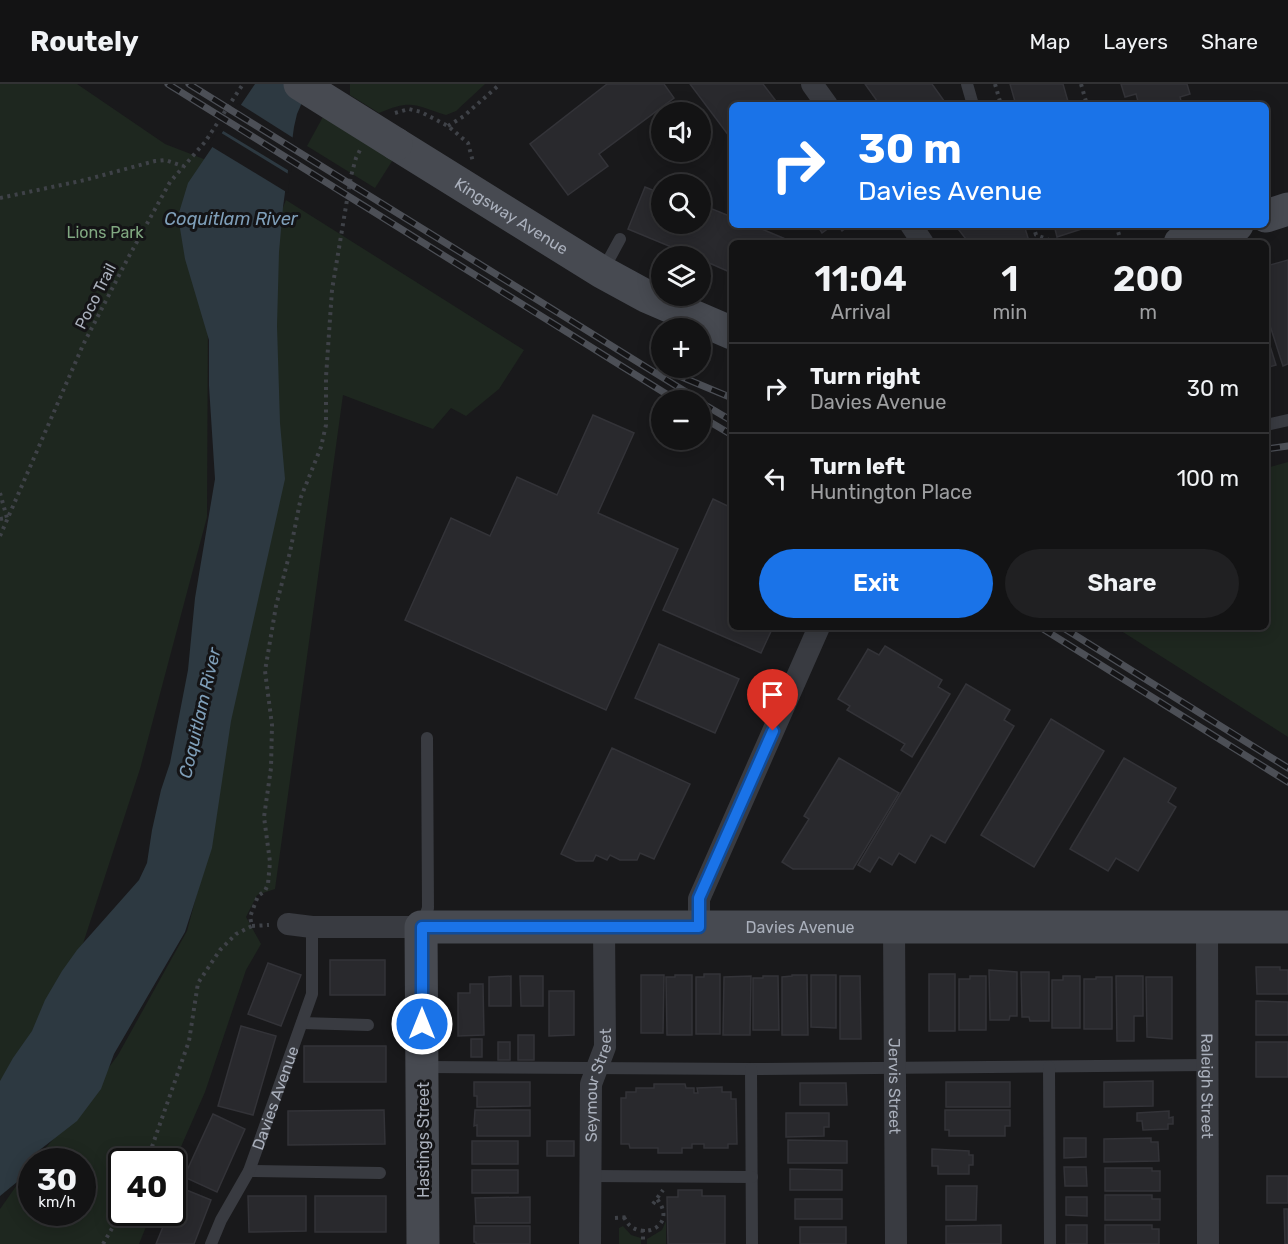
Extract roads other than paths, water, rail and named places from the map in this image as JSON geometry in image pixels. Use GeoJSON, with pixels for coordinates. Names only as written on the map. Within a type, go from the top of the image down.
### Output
{"type":"FeatureCollection","features":[{"type":"Feature","properties":{"kind":"street","name":"Kingsway Avenue"},"geometry":{"type":"LineString","coordinates":[[300,84],[602,272],[646,296],[729,332]]}},
{"type":"Feature","properties":{"kind":"street"},"geometry":{"type":"LineString","coordinates":[[812,84],[825,102]]}},
{"type":"Feature","properties":{"kind":"street"},"geometry":{"type":"LineString","coordinates":[[1269,215],[1288,209]]}},
{"type":"Feature","properties":{"kind":"street"},"geometry":{"type":"LineString","coordinates":[[1190,240],[1228,228]]}},
{"type":"Feature","properties":{"kind":"street"},"geometry":{"type":"LineString","coordinates":[[699,927],[699,898],[818,630]]}},
{"type":"Feature","properties":{"kind":"street","name":"Davies Avenue"},"geometry":{"type":"LineString","coordinates":[[288,924],[312,927],[1288,927]]}},
{"type":"Feature","properties":{"kind":"street","name":"Hastings Street"},"geometry":{"type":"LineString","coordinates":[[422,927],[423,1244]]}},
{"type":"Feature","properties":{"kind":"street","name":"Seymour Street"},"geometry":{"type":"LineString","coordinates":[[590,1244],[591,1084],[605,1047],[604,927]]}},
{"type":"Feature","properties":{"kind":"street","name":"Jervis Street"},"geometry":{"type":"LineString","coordinates":[[894,927],[896,1244]]}},
{"type":"Feature","properties":{"kind":"street","name":"Raleigh Street"},"geometry":{"type":"LineString","coordinates":[[1207,927],[1208,1244]]}},
{"type":"Feature","properties":{"kind":"lane"},"geometry":{"type":"LineString","coordinates":[[967,84],[972,102]]}},
{"type":"Feature","properties":{"kind":"lane"},"geometry":{"type":"LineString","coordinates":[[602,272],[620,239]]}},
{"type":"Feature","properties":{"kind":"lane"},"geometry":{"type":"LineString","coordinates":[[1269,424],[1288,420]]}},
{"type":"Feature","properties":{"kind":"lane"},"geometry":{"type":"LineString","coordinates":[[422,927],[428,908],[427,738]]}},
{"type":"Feature","properties":{"kind":"lane","name":"Davies Avenue"},"geometry":{"type":"LineString","coordinates":[[211,1244],[221,1220],[249,1171],[312,994],[312,927]]}},
{"type":"Feature","properties":{"kind":"lane","name":"Davies Avenue"},"geometry":{"type":"LineString","coordinates":[[302,1023],[368,1025]]}},
{"type":"Feature","properties":{"kind":"lane"},"geometry":{"type":"LineString","coordinates":[[422,1067],[751,1069],[1208,1065]]}},
{"type":"Feature","properties":{"kind":"lane"},"geometry":{"type":"LineString","coordinates":[[1049,1067],[1050,1244]]}},
{"type":"Feature","properties":{"kind":"lane"},"geometry":{"type":"LineString","coordinates":[[751,1069],[752,1244]]}},
{"type":"Feature","properties":{"kind":"lane","name":"Davies Avenue"},"geometry":{"type":"LineString","coordinates":[[249,1171],[380,1173]]}},
{"type":"Feature","properties":{"kind":"lane"},"geometry":{"type":"LineString","coordinates":[[590,1176],[752,1177]]}},
{"type":"Feature","properties":{"kind":"water","name":"Coquitlam River"},"geometry":{"type":"Polygon","coordinates":[[[255,84],[310,84],[294,127],[279,252],[277,326],[280,423],[285,479],[231,721],[212,848],[185,932],[114,1054],[101,1089],[77,1121],[42,1148],[18,1148],[18,1180],[0,1196],[0,1081],[32,1031],[45,1000],[62,971],[77,950],[139,880],[147,863],[152,830],[170,763],[188,670],[195,598],[215,479],[209,386],[209,340],[185,259],[178,216],[188,183],[255,84]]]}},
{"type":"Feature","properties":{"kind":"railway"},"geometry":{"type":"LineString","coordinates":[[168,84],[660,390]]}},
{"type":"Feature","properties":{"kind":"railway"},"geometry":{"type":"LineString","coordinates":[[189,84],[683,390]]}},
{"type":"Feature","properties":{"kind":"railway"},"geometry":{"type":"LineString","coordinates":[[684,378],[729,397]]}},
{"type":"Feature","properties":{"kind":"railway"},"geometry":{"type":"LineString","coordinates":[[711,409],[729,419]]}},
{"type":"Feature","properties":{"kind":"railway"},"geometry":{"type":"LineString","coordinates":[[711,423],[729,433]]}},
{"type":"Feature","properties":{"kind":"railway"},"geometry":{"type":"LineString","coordinates":[[1269,449],[1288,446]]}},
{"type":"Feature","properties":{"kind":"railway"},"geometry":{"type":"LineString","coordinates":[[1045,630],[1288,782]]}},
{"type":"Feature","properties":{"kind":"railway"},"geometry":{"type":"LineString","coordinates":[[1067,630],[1288,768]]}},
{"type":"Feature","properties":{"kind":"park label","name":"Lions Park"},"geometry":{"type":"Point","coordinates":[105,232]}}]}
